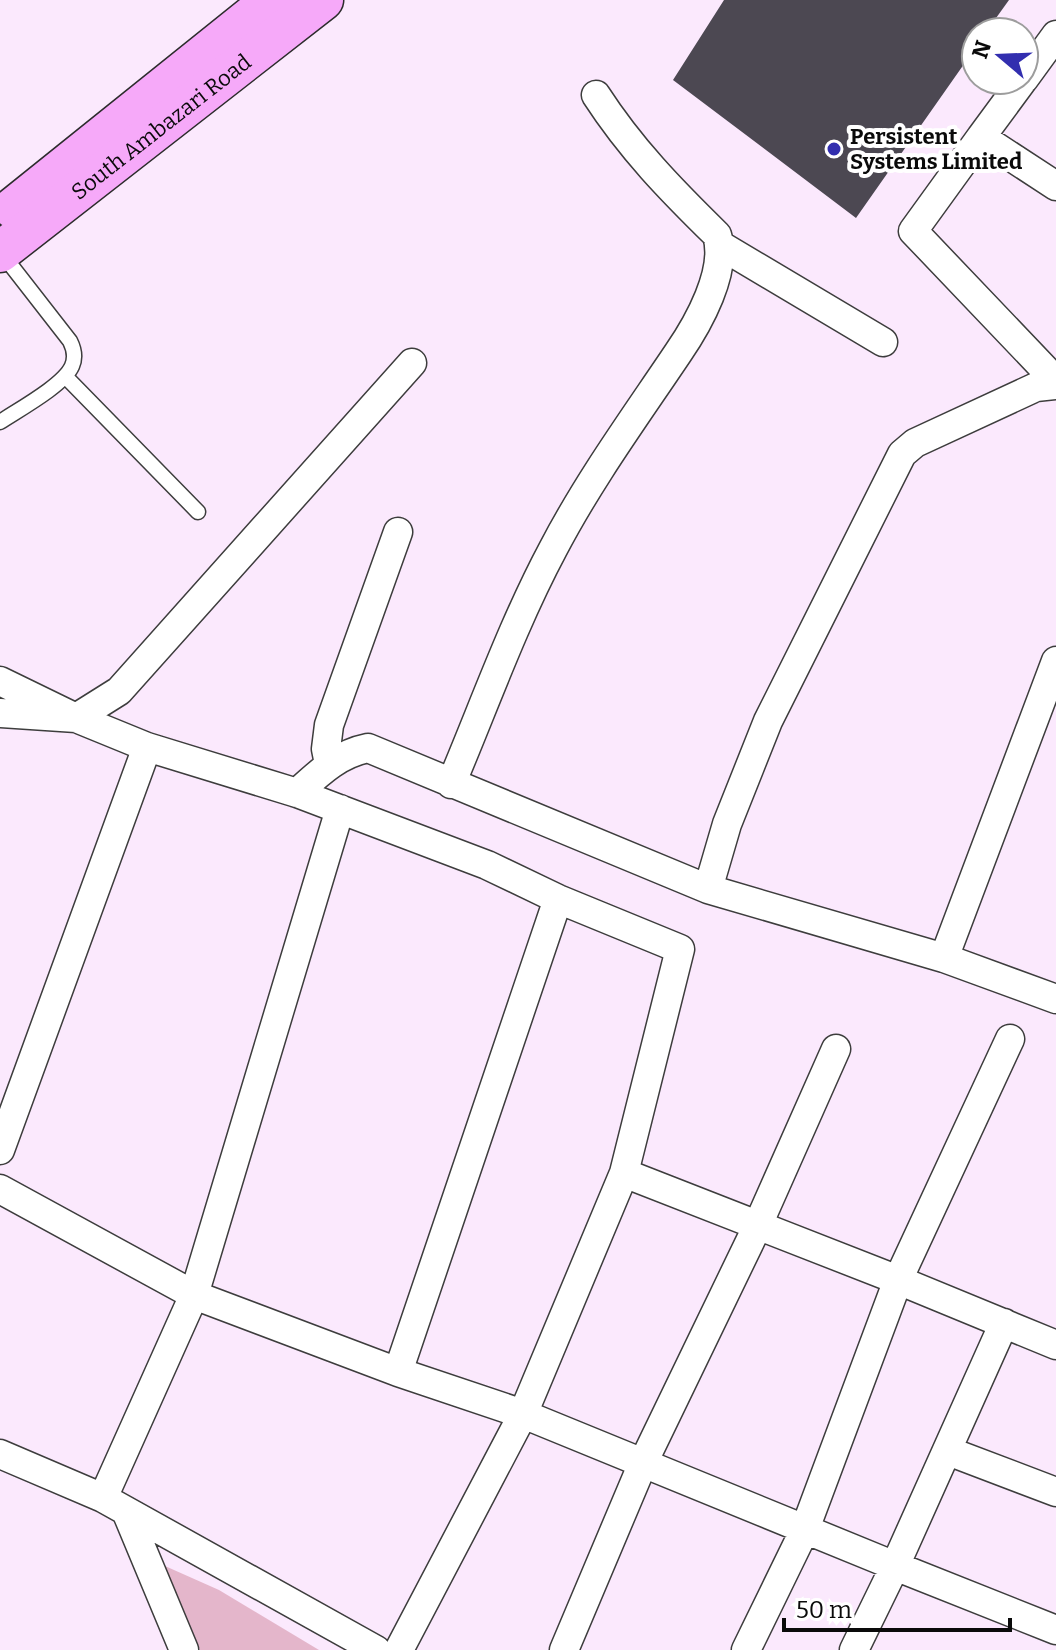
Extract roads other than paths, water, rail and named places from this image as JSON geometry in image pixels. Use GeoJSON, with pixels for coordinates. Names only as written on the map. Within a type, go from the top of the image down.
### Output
{"type":"FeatureCollection","features":[{"type":"Feature","properties":{"kind":"main road"},"geometry":{"type":"LineString","coordinates":[[0,218],[272,0]]}},
{"type":"Feature","properties":{"kind":"main road","name":"South Ambazari Road"},"geometry":{"type":"LineString","coordinates":[[0,252],[323,0]]}},
{"type":"Feature","properties":{"kind":"street"},"geometry":{"type":"LineString","coordinates":[[1040,57],[1056,35]]}},
{"type":"Feature","properties":{"kind":"street"},"geometry":{"type":"LineString","coordinates":[[451,784],[553,549],[591,484],[701,316],[719,262],[717,235],[652,171],[596,95]]}},
{"type":"Feature","properties":{"kind":"street"},"geometry":{"type":"LineString","coordinates":[[1011,96],[913,231],[1056,383]]}},
{"type":"Feature","properties":{"kind":"street"},"geometry":{"type":"LineString","coordinates":[[981,137],[1056,186]]}},
{"type":"Feature","properties":{"kind":"street"},"geometry":{"type":"LineString","coordinates":[[720,245],[883,342]]}},
{"type":"Feature","properties":{"kind":"street"},"geometry":{"type":"LineString","coordinates":[[0,713],[76,718],[119,691],[412,363]]}},
{"type":"Feature","properties":{"kind":"street"},"geometry":{"type":"LineString","coordinates":[[708,889],[727,824],[768,721],[902,454],[915,443],[1036,387],[1056,383]]}},
{"type":"Feature","properties":{"kind":"street"},"geometry":{"type":"LineString","coordinates":[[329,764],[326,749],[329,725],[398,532]]}},
{"type":"Feature","properties":{"kind":"street"},"geometry":{"type":"LineString","coordinates":[[944,958],[1056,661]]}},
{"type":"Feature","properties":{"kind":"street"},"geometry":{"type":"LineString","coordinates":[[0,681],[76,718],[147,747],[340,809],[487,865],[558,899],[680,949],[624,1173],[523,1414],[399,1650]]}},
{"type":"Feature","properties":{"kind":"street"},"geometry":{"type":"LineString","coordinates":[[0,1150],[147,747]]}},
{"type":"Feature","properties":{"kind":"street"},"geometry":{"type":"LineString","coordinates":[[297,793],[329,764],[368,748],[708,889],[944,958],[1056,999]]}},
{"type":"Feature","properties":{"kind":"street"},"geometry":{"type":"LineString","coordinates":[[184,1650],[114,1504],[194,1295],[340,809]]}},
{"type":"Feature","properties":{"kind":"street"},"geometry":{"type":"LineString","coordinates":[[398,1372],[558,899]]}},
{"type":"Feature","properties":{"kind":"street"},"geometry":{"type":"LineString","coordinates":[[746,1650],[805,1529],[898,1280],[1010,1039]]}},
{"type":"Feature","properties":{"kind":"street"},"geometry":{"type":"LineString","coordinates":[[564,1650],[643,1463],[757,1227],[836,1049]]}},
{"type":"Feature","properties":{"kind":"street"},"geometry":{"type":"LineString","coordinates":[[624,1173],[1056,1345]]}},
{"type":"Feature","properties":{"kind":"street"},"geometry":{"type":"LineString","coordinates":[[0,1189],[194,1295],[398,1372],[523,1414],[1056,1630]]}},
{"type":"Feature","properties":{"kind":"street"},"geometry":{"type":"LineString","coordinates":[[854,1650],[948,1451],[1004,1323]]}},
{"type":"Feature","properties":{"kind":"street"},"geometry":{"type":"LineString","coordinates":[[948,1451],[1056,1492]]}},
{"type":"Feature","properties":{"kind":"street"},"geometry":{"type":"LineString","coordinates":[[0,1454],[114,1504],[376,1650]]}},
{"type":"Feature","properties":{"kind":"lane"},"geometry":{"type":"LineString","coordinates":[[0,252],[70,341],[74,351],[73,365],[65,376],[0,422]]}},
{"type":"Feature","properties":{"kind":"lane"},"geometry":{"type":"LineString","coordinates":[[65,376],[198,512]]}},
{"type":"Feature","properties":{"kind":"place","name":"Persistent Systems Limited"},"geometry":{"type":"Point","coordinates":[834,149]}}]}
